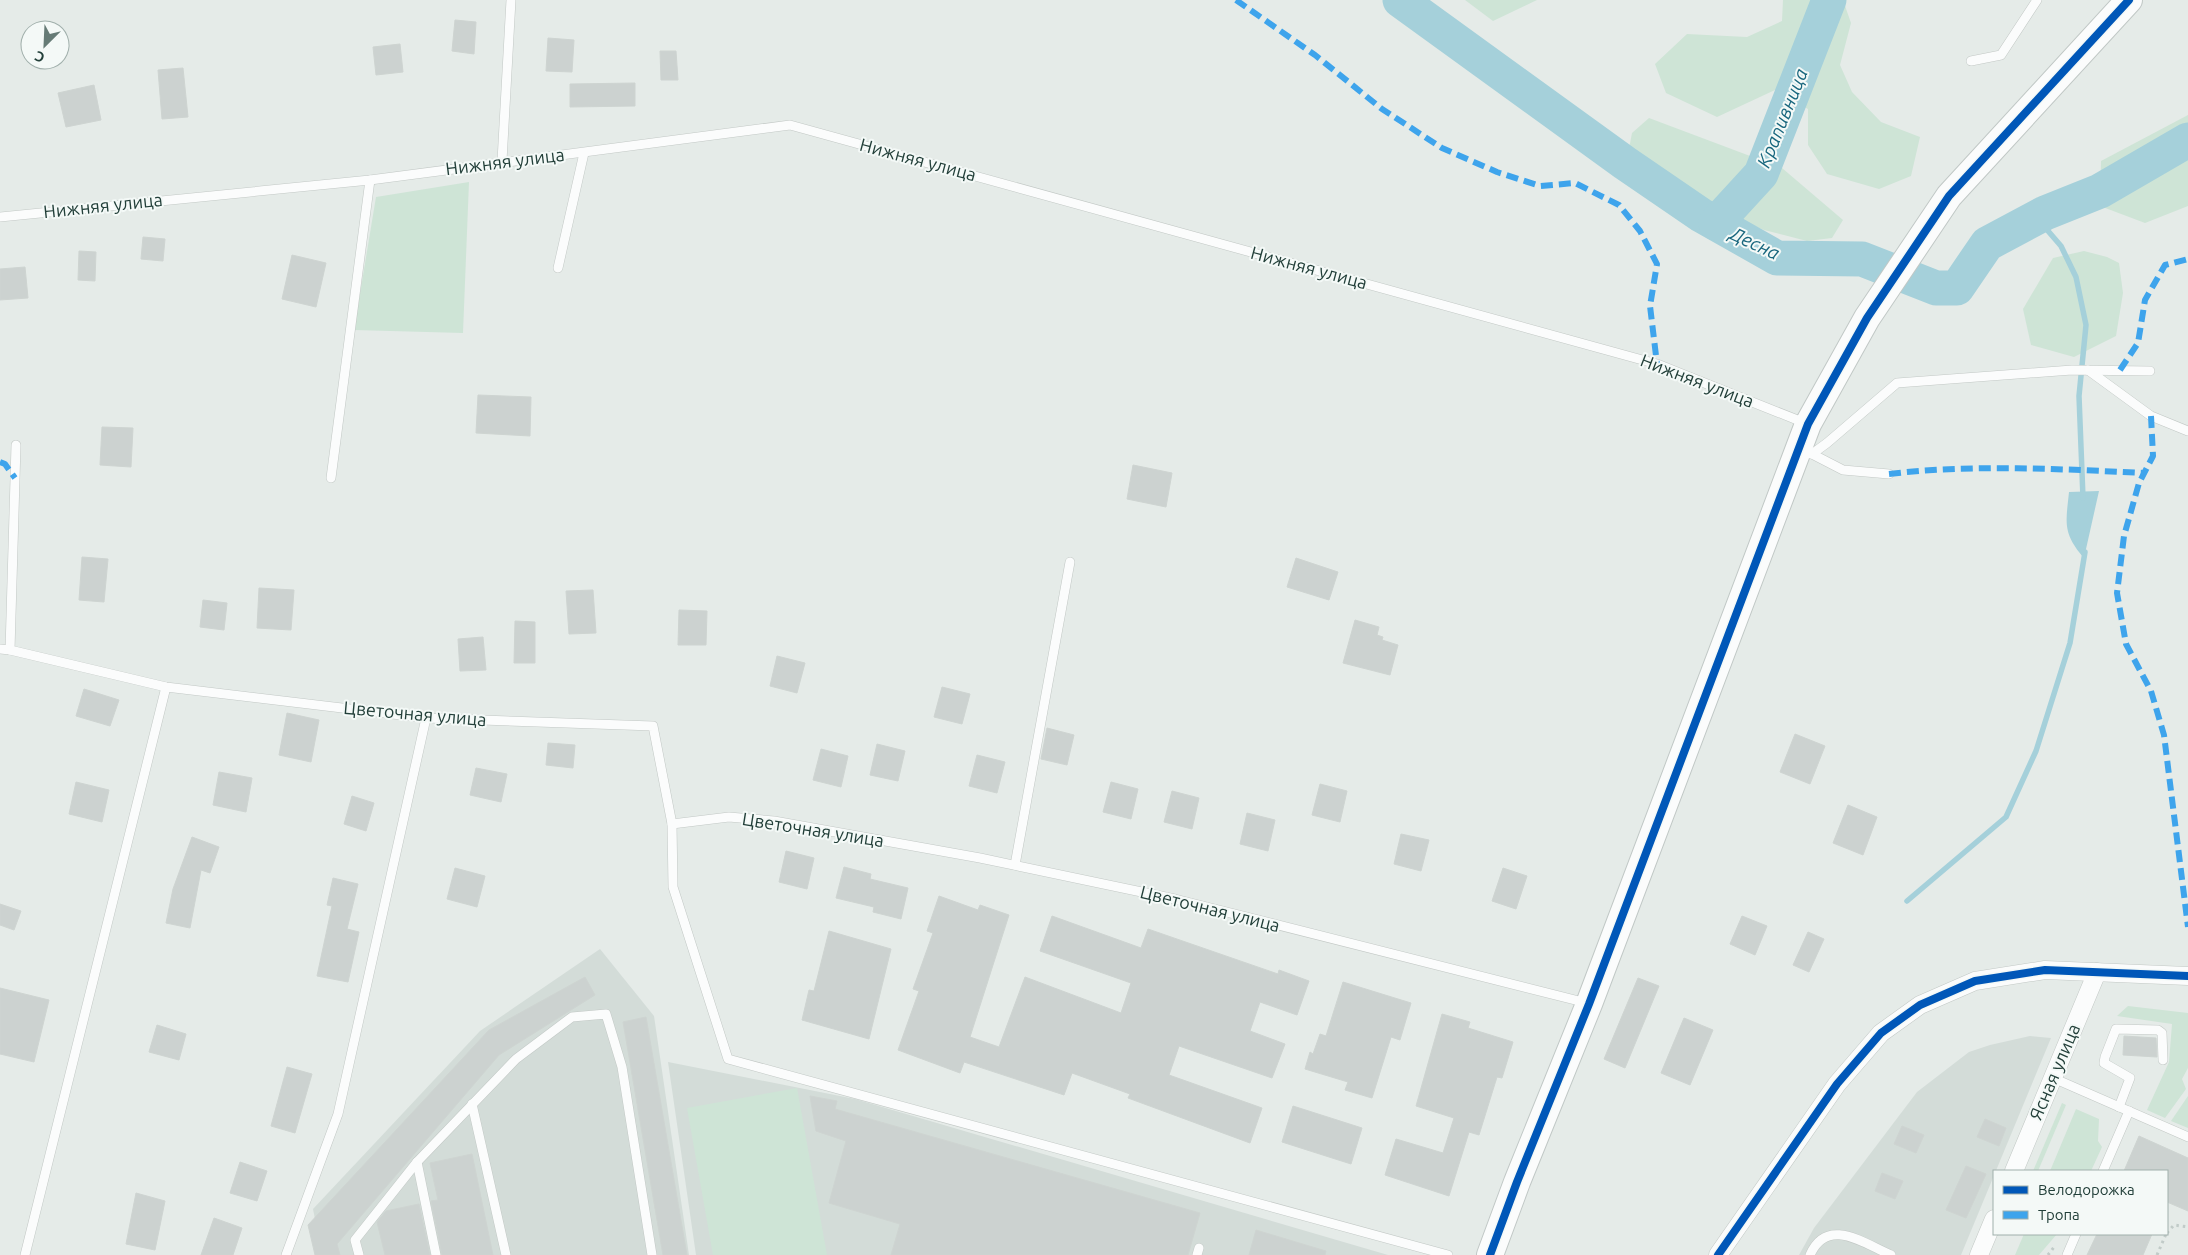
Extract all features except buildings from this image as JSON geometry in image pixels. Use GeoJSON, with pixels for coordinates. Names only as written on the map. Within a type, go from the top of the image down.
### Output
{"type":"FeatureCollection","features":[{"type":"Feature","properties":{"kind":"street"},"geometry":{"type":"LineString","coordinates":[[1490,1255],[1805,453],[1808,424],[1867,318],[1949,196],[2130,0]]}},
{"type":"Feature","properties":{"kind":"street"},"geometry":{"type":"LineString","coordinates":[[1718,1255],[1837,1084],[1881,1033],[1920,1005],[1975,981],[2045,970],[2188,976]]}},
{"type":"Feature","properties":{"kind":"street","name":"Ясная улица"},"geometry":{"type":"LineString","coordinates":[[2014,1170],[2097,972]]}},
{"type":"Feature","properties":{"kind":"street"},"geometry":{"type":"LineString","coordinates":[[1979,1255],[1993,1221]]}},
{"type":"Feature","properties":{"kind":"lane"},"geometry":{"type":"LineString","coordinates":[[502,162],[512,0]]}},
{"type":"Feature","properties":{"kind":"lane"},"geometry":{"type":"LineString","coordinates":[[1971,61],[2001,55],[2038,0]]}},
{"type":"Feature","properties":{"kind":"lane","name":"Нижняя улица"},"geometry":{"type":"LineString","coordinates":[[0,216],[370,180],[790,125],[1656,364],[1808,424]]}},
{"type":"Feature","properties":{"kind":"lane"},"geometry":{"type":"LineString","coordinates":[[558,268],[584,153]]}},
{"type":"Feature","properties":{"kind":"lane"},"geometry":{"type":"LineString","coordinates":[[331,478],[370,180]]}},
{"type":"Feature","properties":{"kind":"lane"},"geometry":{"type":"LineString","coordinates":[[1805,453],[1828,444],[1897,383],[2072,370],[2150,371]]}},
{"type":"Feature","properties":{"kind":"lane"},"geometry":{"type":"LineString","coordinates":[[2088,370],[2151,416],[2188,431]]}},
{"type":"Feature","properties":{"kind":"lane"},"geometry":{"type":"LineString","coordinates":[[10,650],[16,445]]}},
{"type":"Feature","properties":{"kind":"lane"},"geometry":{"type":"LineString","coordinates":[[1805,453],[1843,470],[1889,474]]}},
{"type":"Feature","properties":{"kind":"lane"},"geometry":{"type":"LineString","coordinates":[[1016,865],[1070,562]]}},
{"type":"Feature","properties":{"kind":"lane","name":"Цветочная улица"},"geometry":{"type":"LineString","coordinates":[[0,649],[166,687],[426,718],[653,726],[672,824],[729,817],[774,821],[1016,865],[1175,899],[1589,1004]]}},
{"type":"Feature","properties":{"kind":"lane"},"geometry":{"type":"LineString","coordinates":[[25,1255],[166,687]]}},
{"type":"Feature","properties":{"kind":"lane"},"geometry":{"type":"LineString","coordinates":[[286,1255],[338,1114],[426,718]]}},
{"type":"Feature","properties":{"kind":"lane"},"geometry":{"type":"LineString","coordinates":[[672,824],[674,887],[728,1059],[1448,1255]]}},
{"type":"Feature","properties":{"kind":"lane"},"geometry":{"type":"LineString","coordinates":[[359,1255],[355,1240],[417,1162],[516,1059],[572,1017],[606,1014],[622,1067],[652,1255]]}},
{"type":"Feature","properties":{"kind":"lane"},"geometry":{"type":"LineString","coordinates":[[2119,1107],[2130,1078],[2104,1063],[2104,1057],[2116,1028],[2158,1030],[2162,1033],[2163,1060]]}},
{"type":"Feature","properties":{"kind":"lane"},"geometry":{"type":"LineString","coordinates":[[2053,1078],[2188,1137]]}},
{"type":"Feature","properties":{"kind":"lane"},"geometry":{"type":"LineString","coordinates":[[472,1104],[506,1255]]}},
{"type":"Feature","properties":{"kind":"lane"},"geometry":{"type":"LineString","coordinates":[[2103,1170],[2129,1111]]}},
{"type":"Feature","properties":{"kind":"lane"},"geometry":{"type":"LineString","coordinates":[[417,1162],[436,1255]]}},
{"type":"Feature","properties":{"kind":"lane"},"geometry":{"type":"LineString","coordinates":[[1810,1255],[1816,1242],[1830,1234],[1845,1234],[1891,1255]]}},
{"type":"Feature","properties":{"kind":"lane"},"geometry":{"type":"LineString","coordinates":[[2067,1255],[2076,1235]]}},
{"type":"Feature","properties":{"kind":"path"},"geometry":{"type":"LineString","coordinates":[[2168,1232],[2174,1225],[2188,1227]]}},
{"type":"Feature","properties":{"kind":"path"},"geometry":{"type":"LineString","coordinates":[[2157,1255],[2166,1235]]}},
{"type":"Feature","properties":{"kind":"shaded area"},"geometry":{"type":"Polygon","coordinates":[[[600,949],[654,1016],[689,1255],[322,1255],[313,1209],[480,1031],[600,949]]]}},
{"type":"Feature","properties":{"kind":"shaded area"},"geometry":{"type":"Polygon","coordinates":[[[2030,1036],[2051,1038],[1996,1170],[1993,1170],[1993,1178],[1961,1255],[1799,1255],[1814,1228],[1917,1092],[1969,1052],[2030,1036]]]}},
{"type":"Feature","properties":{"kind":"shaded area"},"geometry":{"type":"Polygon","coordinates":[[[668,1062],[855,1099],[1388,1255],[696,1255],[668,1062]]]}},
{"type":"Feature","properties":{"kind":"green space"},"geometry":{"type":"Polygon","coordinates":[[[1465,0],[1537,0],[1493,21],[1465,0]]]}},
{"type":"Feature","properties":{"kind":"green space"},"geometry":{"type":"Polygon","coordinates":[[[1783,0],[1843,0],[1851,23],[1840,65],[1852,92],[1881,122],[1920,137],[1911,176],[1879,189],[1827,174],[1808,145],[1808,109],[1775,90],[1717,117],[1666,93],[1655,64],[1687,34],[1747,37],[1782,21],[1783,0]]]}},
{"type":"Feature","properties":{"kind":"green space"},"geometry":{"type":"Polygon","coordinates":[[[2188,115],[2188,206],[2145,223],[2100,206],[2101,161],[2188,115]]]}},
{"type":"Feature","properties":{"kind":"green space"},"geometry":{"type":"Polygon","coordinates":[[[1649,118],[1782,168],[1843,220],[1832,238],[1807,241],[1764,230],[1700,203],[1628,154],[1632,133],[1649,118]]]}},
{"type":"Feature","properties":{"kind":"green space"},"geometry":{"type":"Polygon","coordinates":[[[469,182],[463,333],[354,330],[376,197],[469,182]]]}},
{"type":"Feature","properties":{"kind":"green space"},"geometry":{"type":"Polygon","coordinates":[[[2084,251],[2107,257],[2119,263],[2123,293],[2116,336],[2074,357],[2031,345],[2023,309],[2053,258],[2084,251]]]}},
{"type":"Feature","properties":{"kind":"green space"},"geometry":{"type":"Polygon","coordinates":[[[2128,1006],[2188,1013],[2188,1068],[2182,1079],[2186,1089],[2165,1118],[2147,1110],[2169,1062],[2172,1024],[2117,1016],[2128,1006]]]}},
{"type":"Feature","properties":{"kind":"green space"},"geometry":{"type":"Polygon","coordinates":[[[797,1088],[827,1255],[713,1255],[687,1108],[797,1088]]]}},
{"type":"Feature","properties":{"kind":"green space"},"geometry":{"type":"Polygon","coordinates":[[[2188,1096],[2188,1128],[2171,1121],[2188,1096]]]}},
{"type":"Feature","properties":{"kind":"green space"},"geometry":{"type":"Polygon","coordinates":[[[2062,1103],[2066,1105],[2038,1170],[2033,1170],[2062,1103]]]}},
{"type":"Feature","properties":{"kind":"green space"},"geometry":{"type":"Polygon","coordinates":[[[2076,1109],[2099,1119],[2098,1141],[2102,1147],[2091,1170],[2050,1170],[2076,1109]]]}},
{"type":"Feature","properties":{"kind":"green space"},"geometry":{"type":"Polygon","coordinates":[[[2024,1235],[2056,1235],[2039,1255],[2015,1255],[2024,1235]]]}},
{"type":"Feature","properties":{"kind":"water"},"geometry":{"type":"Polygon","coordinates":[[[2099,491],[2084,558],[2072,541],[2067,527],[2069,492],[2099,491]]]}},
{"type":"Feature","properties":{"kind":"waterway","name":"Десна"},"geometry":{"type":"LineString","coordinates":[[1400,0],[1625,163],[1701,215],[1777,258],[1862,259],[1936,288],[1957,288],[1987,244],[2045,213],[2100,191],[2188,140]]}},
{"type":"Feature","properties":{"kind":"waterway","name":"Крапивница"},"geometry":{"type":"LineString","coordinates":[[1716,223],[1761,174],[1829,0]]}},
{"type":"Feature","properties":{"kind":"waterway"},"geometry":{"type":"LineString","coordinates":[[2036,217],[2061,246],[2076,277],[2086,325],[2079,396],[2083,498]]}},
{"type":"Feature","properties":{"kind":"waterway"},"geometry":{"type":"LineString","coordinates":[[1907,901],[2006,817],[2036,751],[2070,643],[2085,552]]}},
{"type":"Feature","properties":{"kind":"marked path"},"geometry":{"type":"LineString","coordinates":[[1236,0],[1315,55],[1382,109],[1442,148],[1497,172],[1540,186],[1575,183],[1619,205],[1640,231],[1657,264],[1650,306],[1657,364]]}},
{"type":"Feature","properties":{"kind":"marked path"},"geometry":{"type":"LineString","coordinates":[[2120,370],[2138,343],[2145,300],[2165,265],[2188,259]]}},
{"type":"Feature","properties":{"kind":"marked path"},"geometry":{"type":"LineString","coordinates":[[2151,416],[2153,456],[2139,483],[2124,536],[2117,593],[2126,644],[2151,691],[2164,735],[2188,927]]}},
{"type":"Feature","properties":{"kind":"marked path"},"geometry":{"type":"LineString","coordinates":[[0,462],[5,464],[15,478]]}},
{"type":"Feature","properties":{"kind":"marked path"},"geometry":{"type":"LineString","coordinates":[[1889,474],[1984,468],[2144,473]]}},
{"type":"Feature","properties":{"kind":"cycle path"},"geometry":{"type":"LineString","coordinates":[[1490,1255],[1517,1182],[1589,1004],[1808,424],[1867,318],[1949,196],[2129,0]]}},
{"type":"Feature","properties":{"kind":"cycle path"},"geometry":{"type":"LineString","coordinates":[[1718,1255],[1837,1084],[1881,1033],[1920,1005],[1975,981],[2045,970],[2188,976]]}}]}
